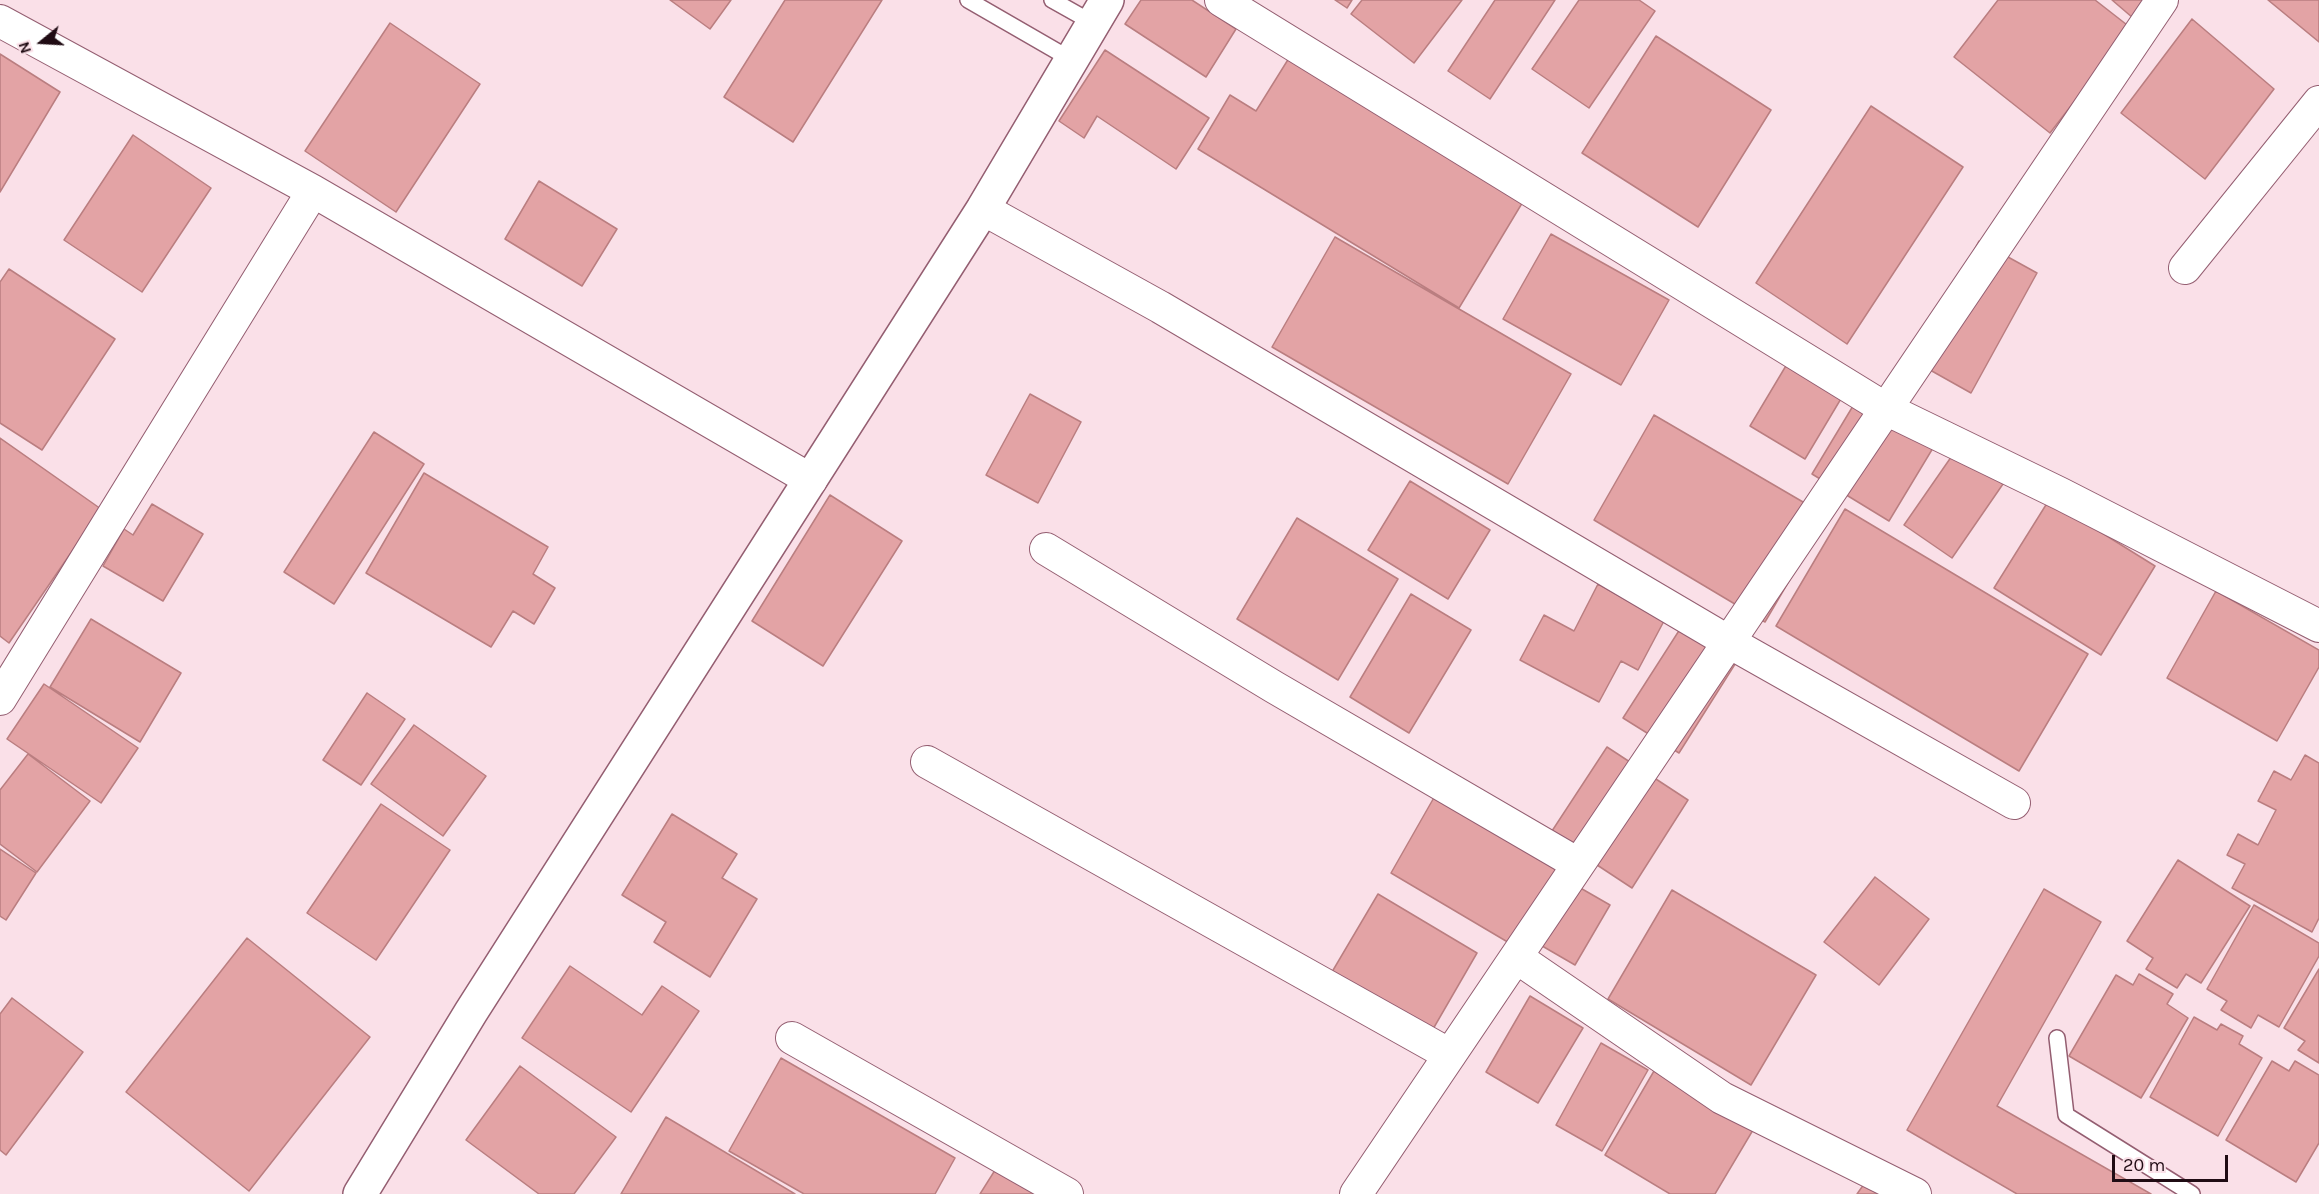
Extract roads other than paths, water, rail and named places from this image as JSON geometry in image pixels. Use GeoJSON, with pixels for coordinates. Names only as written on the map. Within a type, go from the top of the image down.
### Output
{"type":"FeatureCollection","features":[{"type":"Feature","properties":{"kind":"street"},"geometry":{"type":"LineString","coordinates":[[1221,0],[1886,409],[2061,494],[2319,626]]}},
{"type":"Feature","properties":{"kind":"street"},"geometry":{"type":"LineString","coordinates":[[1356,1194],[2162,0]]}},
{"type":"Feature","properties":{"kind":"street"},"geometry":{"type":"LineString","coordinates":[[360,1194],[471,1012],[982,209],[1100,12]]}},
{"type":"Feature","properties":{"kind":"street"},"geometry":{"type":"LineString","coordinates":[[0,21],[313,191],[811,480]]}},
{"type":"Feature","properties":{"kind":"street"},"geometry":{"type":"LineString","coordinates":[[2185,268],[2319,102]]}},
{"type":"Feature","properties":{"kind":"street"},"geometry":{"type":"LineString","coordinates":[[1,695],[313,191]]}},
{"type":"Feature","properties":{"kind":"street"},"geometry":{"type":"LineString","coordinates":[[982,209],[1160,307],[1729,642],[2014,803]]}},
{"type":"Feature","properties":{"kind":"street"},"geometry":{"type":"LineString","coordinates":[[1046,549],[1274,687],[1578,864]]}},
{"type":"Feature","properties":{"kind":"street"},"geometry":{"type":"LineString","coordinates":[[927,762],[1450,1055]]}},
{"type":"Feature","properties":{"kind":"street"},"geometry":{"type":"LineString","coordinates":[[1516,957],[1722,1098],[1915,1194]]}},
{"type":"Feature","properties":{"kind":"street"},"geometry":{"type":"LineString","coordinates":[[792,1038],[1067,1194]]}},
{"type":"Feature","properties":{"kind":"lane"},"geometry":{"type":"LineString","coordinates":[[968,0],[1072,60]]}},
{"type":"Feature","properties":{"kind":"lane"},"geometry":{"type":"LineString","coordinates":[[1052,0],[1100,12]]}},
{"type":"Feature","properties":{"kind":"lane"},"geometry":{"type":"LineString","coordinates":[[2057,1038],[2066,1115],[2192,1194]]}}]}
